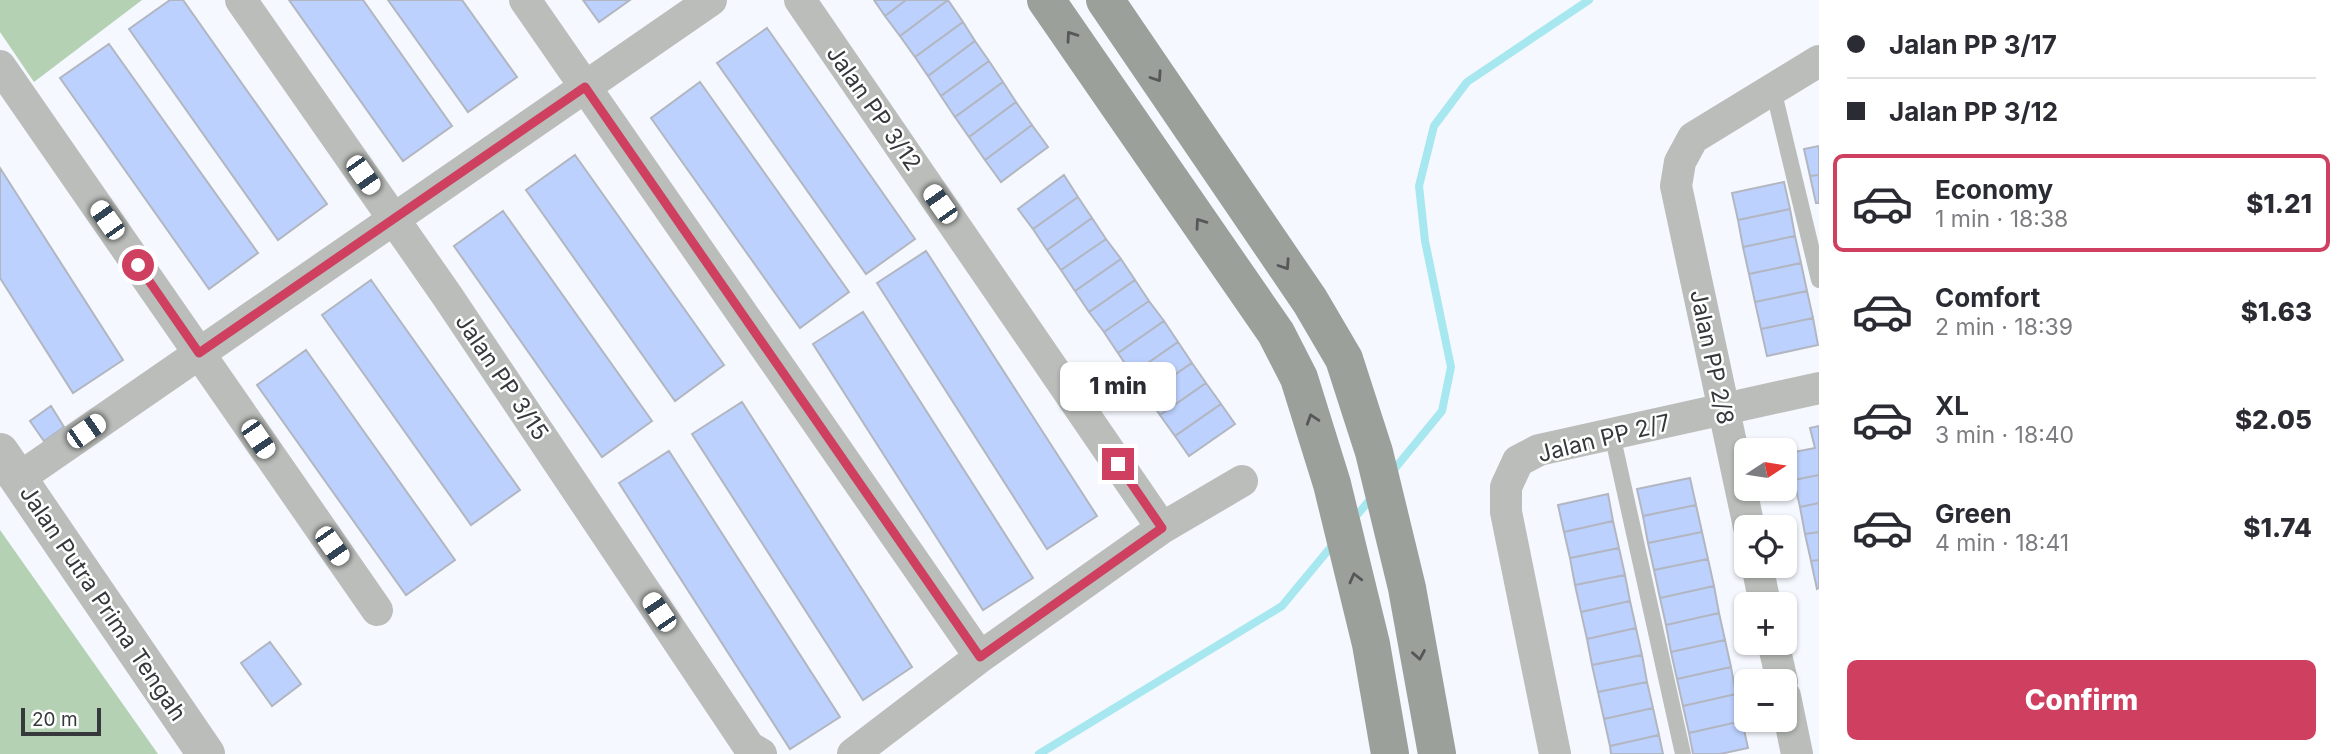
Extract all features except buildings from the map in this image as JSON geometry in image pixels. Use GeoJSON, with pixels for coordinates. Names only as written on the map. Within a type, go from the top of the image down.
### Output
{"type":"FeatureCollection","features":[{"type":"Feature","properties":{"kind":"main road"},"geometry":{"type":"LineString","coordinates":[[1046,0],[1276,333],[1299,378],[1332,484],[1371,644],[1390,754]]}},
{"type":"Feature","properties":{"kind":"main road"},"geometry":{"type":"LineString","coordinates":[[1105,0],[1310,301],[1345,359],[1374,452],[1407,588],[1437,754]]}},
{"type":"Feature","properties":{"kind":"street","name":"Jalan PP 3/15"},"geometry":{"type":"LineString","coordinates":[[241,0],[394,219],[749,747],[761,754]]}},
{"type":"Feature","properties":{"kind":"street"},"geometry":{"type":"LineString","coordinates":[[525,0],[980,657]]}},
{"type":"Feature","properties":{"kind":"street"},"geometry":{"type":"LineString","coordinates":[[9,465],[199,353],[711,0]]}},
{"type":"Feature","properties":{"kind":"street","name":"Jalan PP 3/12"},"geometry":{"type":"LineString","coordinates":[[800,0],[1162,528]]}},
{"type":"Feature","properties":{"kind":"street"},"geometry":{"type":"LineString","coordinates":[[1773,89],[1819,61]]}},
{"type":"Feature","properties":{"kind":"street"},"geometry":{"type":"LineString","coordinates":[[0,66],[377,610]]}},
{"type":"Feature","properties":{"kind":"street","name":"Jalan PP 2/8"},"geometry":{"type":"LineString","coordinates":[[1746,515],[1676,186],[1680,162],[1693,138],[1773,89]]}},
{"type":"Feature","properties":{"kind":"street","name":"Jalan PP 2/7"},"geometry":{"type":"LineString","coordinates":[[1555,754],[1506,512],[1506,487],[1518,461],[1539,450],[1819,388]]}},
{"type":"Feature","properties":{"kind":"street","name":"Jalan Putra Prima Tengah"},"geometry":{"type":"LineString","coordinates":[[9,465],[206,754]]}},
{"type":"Feature","properties":{"kind":"street"},"geometry":{"type":"LineString","coordinates":[[853,754],[980,657],[1162,528],[1242,481]]}},
{"type":"Feature","properties":{"kind":"street"},"geometry":{"type":"LineString","coordinates":[[1792,732],[1797,754]]}},
{"type":"Feature","properties":{"kind":"lane"},"geometry":{"type":"LineString","coordinates":[[1773,89],[1819,280]]}},
{"type":"Feature","properties":{"kind":"lane"},"geometry":{"type":"LineString","coordinates":[[1612,434],[1683,754]]}},
{"type":"Feature","properties":{"kind":"green space"},"geometry":{"type":"Polygon","coordinates":[[[0,0],[142,0],[34,82],[0,32],[0,0]]]}},
{"type":"Feature","properties":{"kind":"green space"},"geometry":{"type":"Polygon","coordinates":[[[0,530],[158,754],[0,754],[0,530]]]}},
{"type":"Feature","properties":{"kind":"waterway"},"geometry":{"type":"LineString","coordinates":[[1392,472],[1442,411],[1451,367],[1425,241],[1419,186],[1434,126],[1467,82],[1589,0]]}},
{"type":"Feature","properties":{"kind":"waterway"},"geometry":{"type":"LineString","coordinates":[[1352,521],[1373,496]]}},
{"type":"Feature","properties":{"kind":"waterway"},"geometry":{"type":"LineString","coordinates":[[1039,754],[1282,606],[1335,542]]}},
{"type":"Feature","properties":{"kind":"route"},"geometry":{"type":"LineString","coordinates":[[138,265],[199,353],[585,87],[980,657],[1162,528],[1118,464]]}}]}
